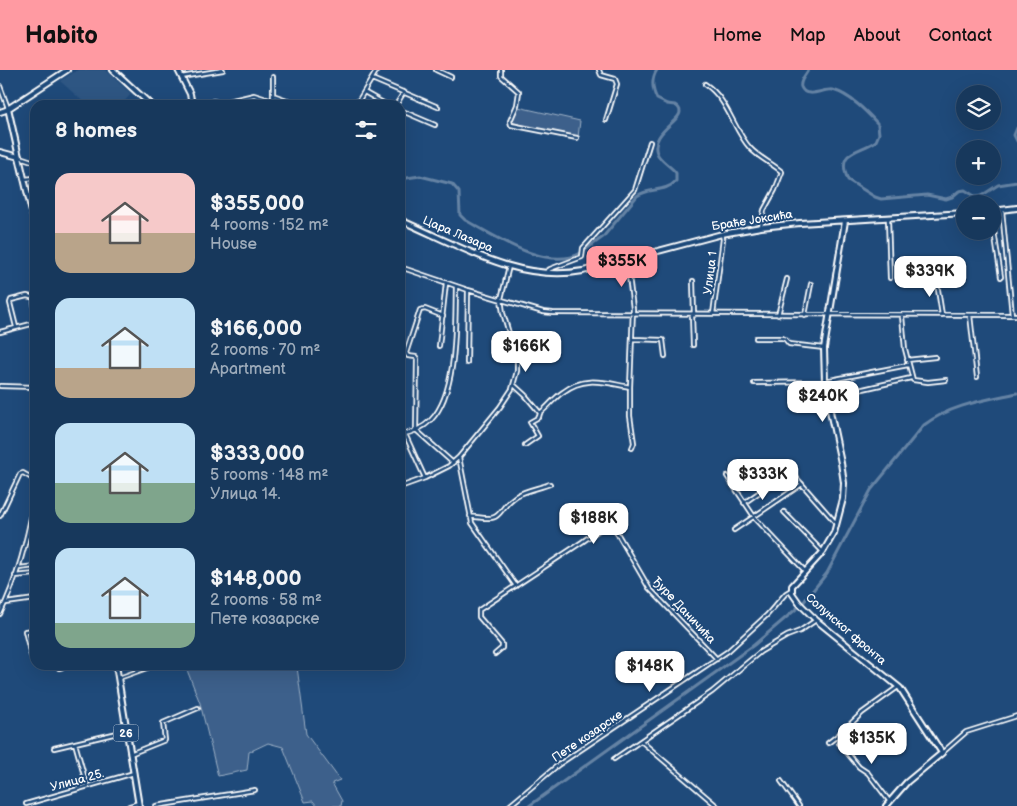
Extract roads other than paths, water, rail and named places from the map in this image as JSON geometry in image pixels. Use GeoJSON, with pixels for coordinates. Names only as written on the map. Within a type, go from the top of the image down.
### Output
{"type":"FeatureCollection","features":[{"type":"Feature","properties":{"kind":"main road"},"geometry":{"type":"LineString","coordinates":[[0,112],[67,70]]}},
{"type":"Feature","properties":{"kind":"main road"},"geometry":{"type":"LineString","coordinates":[[113,70],[146,100]]}},
{"type":"Feature","properties":{"kind":"main road"},"geometry":{"type":"LineString","coordinates":[[178,70],[191,100]]}},
{"type":"Feature","properties":{"kind":"main road"},"geometry":{"type":"LineString","coordinates":[[8,108],[30,204]]}},
{"type":"Feature","properties":{"kind":"main road"},"geometry":{"type":"LineString","coordinates":[[0,152],[19,157]]}},
{"type":"Feature","properties":{"kind":"main road"},"geometry":{"type":"LineString","coordinates":[[1002,210],[1017,208]]}},
{"type":"Feature","properties":{"kind":"main road","name":"Браће Јоксића"},"geometry":{"type":"LineString","coordinates":[[546,274],[580,272],[722,234],[761,227],[800,223],[956,215]]}},
{"type":"Feature","properties":{"kind":"main road","name":"Солунског фронта"},"geometry":{"type":"LineString","coordinates":[[845,221],[824,348],[825,381],[841,463],[844,483],[843,499],[834,533],[823,552],[792,586],[791,590],[798,602],[816,620],[898,686],[942,753]]}},
{"type":"Feature","properties":{"kind":"main road","name":"Цара Лазара"},"geometry":{"type":"LineString","coordinates":[[405,222],[467,250],[510,266],[546,274]]}},
{"type":"Feature","properties":{"kind":"main road","name":"26"},"geometry":{"type":"LineString","coordinates":[[117,670],[139,805]]}},
{"type":"Feature","properties":{"kind":"main road"},"geometry":{"type":"LineString","coordinates":[[886,806],[907,782],[942,753]]}},
{"type":"Feature","properties":{"kind":"street"},"geometry":{"type":"LineString","coordinates":[[181,77],[222,70]]}},
{"type":"Feature","properties":{"kind":"street"},"geometry":{"type":"LineString","coordinates":[[359,100],[377,70]]}},
{"type":"Feature","properties":{"kind":"street"},"geometry":{"type":"LineString","coordinates":[[436,70],[451,77]]}},
{"type":"Feature","properties":{"kind":"street"},"geometry":{"type":"LineString","coordinates":[[501,70],[502,76],[519,92],[517,105],[510,121],[511,125],[577,138]]}},
{"type":"Feature","properties":{"kind":"street"},"geometry":{"type":"LineString","coordinates":[[598,70],[601,74],[615,79],[617,84],[606,120]]}},
{"type":"Feature","properties":{"kind":"street"},"geometry":{"type":"LineString","coordinates":[[273,77],[273,100]]}},
{"type":"Feature","properties":{"kind":"street"},"geometry":{"type":"LineString","coordinates":[[372,79],[438,108]]}},
{"type":"Feature","properties":{"kind":"street"},"geometry":{"type":"LineString","coordinates":[[705,84],[725,107],[750,148],[782,172],[764,210],[761,227]]}},
{"type":"Feature","properties":{"kind":"street"},"geometry":{"type":"LineString","coordinates":[[0,86],[8,108]]}},
{"type":"Feature","properties":{"kind":"street"},"geometry":{"type":"LineString","coordinates":[[364,92],[378,100]]}},
{"type":"Feature","properties":{"kind":"street"},"geometry":{"type":"LineString","coordinates":[[399,100],[404,92]]}},
{"type":"Feature","properties":{"kind":"street"},"geometry":{"type":"LineString","coordinates":[[233,100],[254,95],[270,100]]}},
{"type":"Feature","properties":{"kind":"street"},"geometry":{"type":"LineString","coordinates":[[273,96],[285,100]]}},
{"type":"Feature","properties":{"kind":"street"},"geometry":{"type":"LineString","coordinates":[[405,112],[435,125]]}},
{"type":"Feature","properties":{"kind":"street"},"geometry":{"type":"LineString","coordinates":[[546,274],[550,269],[582,257],[583,248],[635,190],[650,142]]}},
{"type":"Feature","properties":{"kind":"street"},"geometry":{"type":"LineString","coordinates":[[19,157],[30,160]]}},
{"type":"Feature","properties":{"kind":"street"},"geometry":{"type":"LineString","coordinates":[[24,179],[30,178]]}},
{"type":"Feature","properties":{"kind":"street"},"geometry":{"type":"LineString","coordinates":[[1002,210],[1012,315]]}},
{"type":"Feature","properties":{"kind":"street"},"geometry":{"type":"LineString","coordinates":[[888,219],[890,278]]}},
{"type":"Feature","properties":{"kind":"street","name":"Улица 1"},"geometry":{"type":"LineString","coordinates":[[713,314],[723,239],[722,234]]}},
{"type":"Feature","properties":{"kind":"street"},"geometry":{"type":"LineString","coordinates":[[995,240],[1000,277]]}},
{"type":"Feature","properties":{"kind":"street"},"geometry":{"type":"LineString","coordinates":[[627,259],[633,314],[630,387],[630,416],[634,443],[632,448]]}},
{"type":"Feature","properties":{"kind":"street"},"geometry":{"type":"LineString","coordinates":[[405,485],[444,470],[453,463],[500,407],[514,385],[517,360],[503,313],[501,299],[510,266]]}},
{"type":"Feature","properties":{"kind":"street"},"geometry":{"type":"LineString","coordinates":[[405,269],[468,290],[549,313],[830,316],[1017,315]]}},
{"type":"Feature","properties":{"kind":"street"},"geometry":{"type":"LineString","coordinates":[[936,277],[942,315]]}},
{"type":"Feature","properties":{"kind":"street"},"geometry":{"type":"LineString","coordinates":[[778,315],[787,279]]}},
{"type":"Feature","properties":{"kind":"street"},"geometry":{"type":"LineString","coordinates":[[693,281],[693,344]]}},
{"type":"Feature","properties":{"kind":"street"},"geometry":{"type":"LineString","coordinates":[[439,346],[446,282]]}},
{"type":"Feature","properties":{"kind":"street"},"geometry":{"type":"LineString","coordinates":[[805,315],[811,284]]}},
{"type":"Feature","properties":{"kind":"street"},"geometry":{"type":"LineString","coordinates":[[425,478],[405,434],[416,430],[432,420],[446,395],[452,357],[456,286]]}},
{"type":"Feature","properties":{"kind":"street"},"geometry":{"type":"LineString","coordinates":[[467,363],[468,290]]}},
{"type":"Feature","properties":{"kind":"street"},"geometry":{"type":"LineString","coordinates":[[16,327],[10,303],[11,300],[30,297]]}},
{"type":"Feature","properties":{"kind":"street"},"geometry":{"type":"LineString","coordinates":[[443,316],[424,309],[420,310],[407,355],[416,357],[417,360],[416,430],[453,463]]}},
{"type":"Feature","properties":{"kind":"street"},"geometry":{"type":"LineString","coordinates":[[970,315],[977,377]]}},
{"type":"Feature","properties":{"kind":"street"},"geometry":{"type":"LineString","coordinates":[[902,316],[908,366],[914,381],[946,380]]}},
{"type":"Feature","properties":{"kind":"street"},"geometry":{"type":"LineString","coordinates":[[0,332],[30,324]]}},
{"type":"Feature","properties":{"kind":"street"},"geometry":{"type":"LineString","coordinates":[[756,338],[782,338],[789,344],[824,348]]}},
{"type":"Feature","properties":{"kind":"street"},"geometry":{"type":"LineString","coordinates":[[632,339],[663,340],[665,356]]}},
{"type":"Feature","properties":{"kind":"street"},"geometry":{"type":"LineString","coordinates":[[907,360],[935,357]]}},
{"type":"Feature","properties":{"kind":"street"},"geometry":{"type":"LineString","coordinates":[[754,382],[825,381],[908,366]]}},
{"type":"Feature","properties":{"kind":"street"},"geometry":{"type":"LineString","coordinates":[[828,397],[912,378]]}},
{"type":"Feature","properties":{"kind":"street"},"geometry":{"type":"LineString","coordinates":[[525,445],[538,436],[530,423],[564,390],[582,382],[592,381],[630,387]]}},
{"type":"Feature","properties":{"kind":"street"},"geometry":{"type":"LineString","coordinates":[[514,385],[526,395],[540,413]]}},
{"type":"Feature","properties":{"kind":"street"},"geometry":{"type":"LineString","coordinates":[[0,386],[30,387]]}},
{"type":"Feature","properties":{"kind":"street"},"geometry":{"type":"LineString","coordinates":[[459,457],[472,524],[516,586]]}},
{"type":"Feature","properties":{"kind":"street"},"geometry":{"type":"LineString","coordinates":[[786,466],[832,520],[838,523]]}},
{"type":"Feature","properties":{"kind":"street"},"geometry":{"type":"LineString","coordinates":[[0,516],[20,474],[23,473],[30,477]]}},
{"type":"Feature","properties":{"kind":"street"},"geometry":{"type":"LineString","coordinates":[[727,476],[754,517],[806,572]]}},
{"type":"Feature","properties":{"kind":"street"},"geometry":{"type":"LineString","coordinates":[[470,516],[488,519],[496,517],[518,496],[550,484]]}},
{"type":"Feature","properties":{"kind":"street"},"geometry":{"type":"LineString","coordinates":[[744,503],[771,484]]}},
{"type":"Feature","properties":{"kind":"street"},"geometry":{"type":"LineString","coordinates":[[734,530],[802,484]]}},
{"type":"Feature","properties":{"kind":"street"},"geometry":{"type":"LineString","coordinates":[[784,512],[823,552]]}},
{"type":"Feature","properties":{"kind":"street","name":"Ђуре Даничића"},"geometry":{"type":"LineString","coordinates":[[495,654],[502,648],[502,644],[479,616],[479,611],[606,524],[610,524],[613,526],[649,588],[717,658]]}},
{"type":"Feature","properties":{"kind":"street"},"geometry":{"type":"LineString","coordinates":[[0,614],[6,603],[18,568],[30,525]]}},
{"type":"Feature","properties":{"kind":"street"},"geometry":{"type":"LineString","coordinates":[[18,568],[30,567]]}},
{"type":"Feature","properties":{"kind":"street"},"geometry":{"type":"LineString","coordinates":[[15,576],[30,574]]}},
{"type":"Feature","properties":{"kind":"street","name":"Пете козарске"},"geometry":{"type":"LineString","coordinates":[[509,806],[558,765],[717,658],[755,627],[791,590]]}},
{"type":"Feature","properties":{"kind":"street"},"geometry":{"type":"LineString","coordinates":[[6,603],[30,600]]}},
{"type":"Feature","properties":{"kind":"street"},"geometry":{"type":"LineString","coordinates":[[614,759],[712,692],[760,652],[787,636],[800,631],[816,620]]}},
{"type":"Feature","properties":{"kind":"street"},"geometry":{"type":"LineString","coordinates":[[30,630],[25,631],[30,655]]}},
{"type":"Feature","properties":{"kind":"street"},"geometry":{"type":"LineString","coordinates":[[118,678],[141,670]]}},
{"type":"Feature","properties":{"kind":"street"},"geometry":{"type":"LineString","coordinates":[[828,743],[862,713],[898,686]]}},
{"type":"Feature","properties":{"kind":"street"},"geometry":{"type":"LineString","coordinates":[[130,754],[164,740],[163,723],[198,708]]}},
{"type":"Feature","properties":{"kind":"street"},"geometry":{"type":"LineString","coordinates":[[942,753],[966,732],[1017,716]]}},
{"type":"Feature","properties":{"kind":"street"},"geometry":{"type":"LineString","coordinates":[[54,748],[126,731]]}},
{"type":"Feature","properties":{"kind":"street"},"geometry":{"type":"LineString","coordinates":[[641,741],[717,806]]}},
{"type":"Feature","properties":{"kind":"street"},"geometry":{"type":"LineString","coordinates":[[74,743],[87,786]]}},
{"type":"Feature","properties":{"kind":"street"},"geometry":{"type":"LineString","coordinates":[[839,743],[859,767],[868,773],[890,802]]}},
{"type":"Feature","properties":{"kind":"street","name":"Улица 25."},"geometry":{"type":"LineString","coordinates":[[26,804],[134,773]]}},
{"type":"Feature","properties":{"kind":"street"},"geometry":{"type":"LineString","coordinates":[[780,781],[799,806]]}},
{"type":"Feature","properties":{"kind":"street"},"geometry":{"type":"LineString","coordinates":[[156,806],[255,790]]}},
{"type":"Feature","properties":{"kind":"street"},"geometry":{"type":"LineString","coordinates":[[128,806],[139,805]]}},
{"type":"Feature","properties":{"kind":"waterway"},"geometry":{"type":"LineString","coordinates":[[585,250],[603,237],[637,196],[642,193],[662,189],[676,181],[676,173],[658,156],[656,145],[659,137],[676,119],[680,110],[675,105],[667,104],[657,99],[653,84],[657,70]]}},
{"type":"Feature","properties":{"kind":"waterway"},"geometry":{"type":"LineString","coordinates":[[808,70],[801,83],[803,91],[807,93],[830,90],[839,92],[857,104],[877,123]]}},
{"type":"Feature","properties":{"kind":"waterway"},"geometry":{"type":"LineString","coordinates":[[878,125],[879,134],[876,141],[851,154],[844,163],[848,180],[875,197],[881,199],[927,195],[946,199],[959,191],[965,190],[976,197],[981,196],[998,185],[1017,182]]}},
{"type":"Feature","properties":{"kind":"waterway"},"geometry":{"type":"LineString","coordinates":[[1017,128],[1014,135],[1017,141]]}},
{"type":"Feature","properties":{"kind":"waterway"},"geometry":{"type":"LineString","coordinates":[[405,178],[420,176],[452,184],[459,192],[460,215],[465,220],[522,250],[553,258],[567,258],[581,253]]}},
{"type":"Feature","properties":{"kind":"waterway"},"geometry":{"type":"LineString","coordinates":[[529,806],[754,645],[802,604],[827,573],[871,490],[924,425],[956,408],[1017,393]]}}]}
